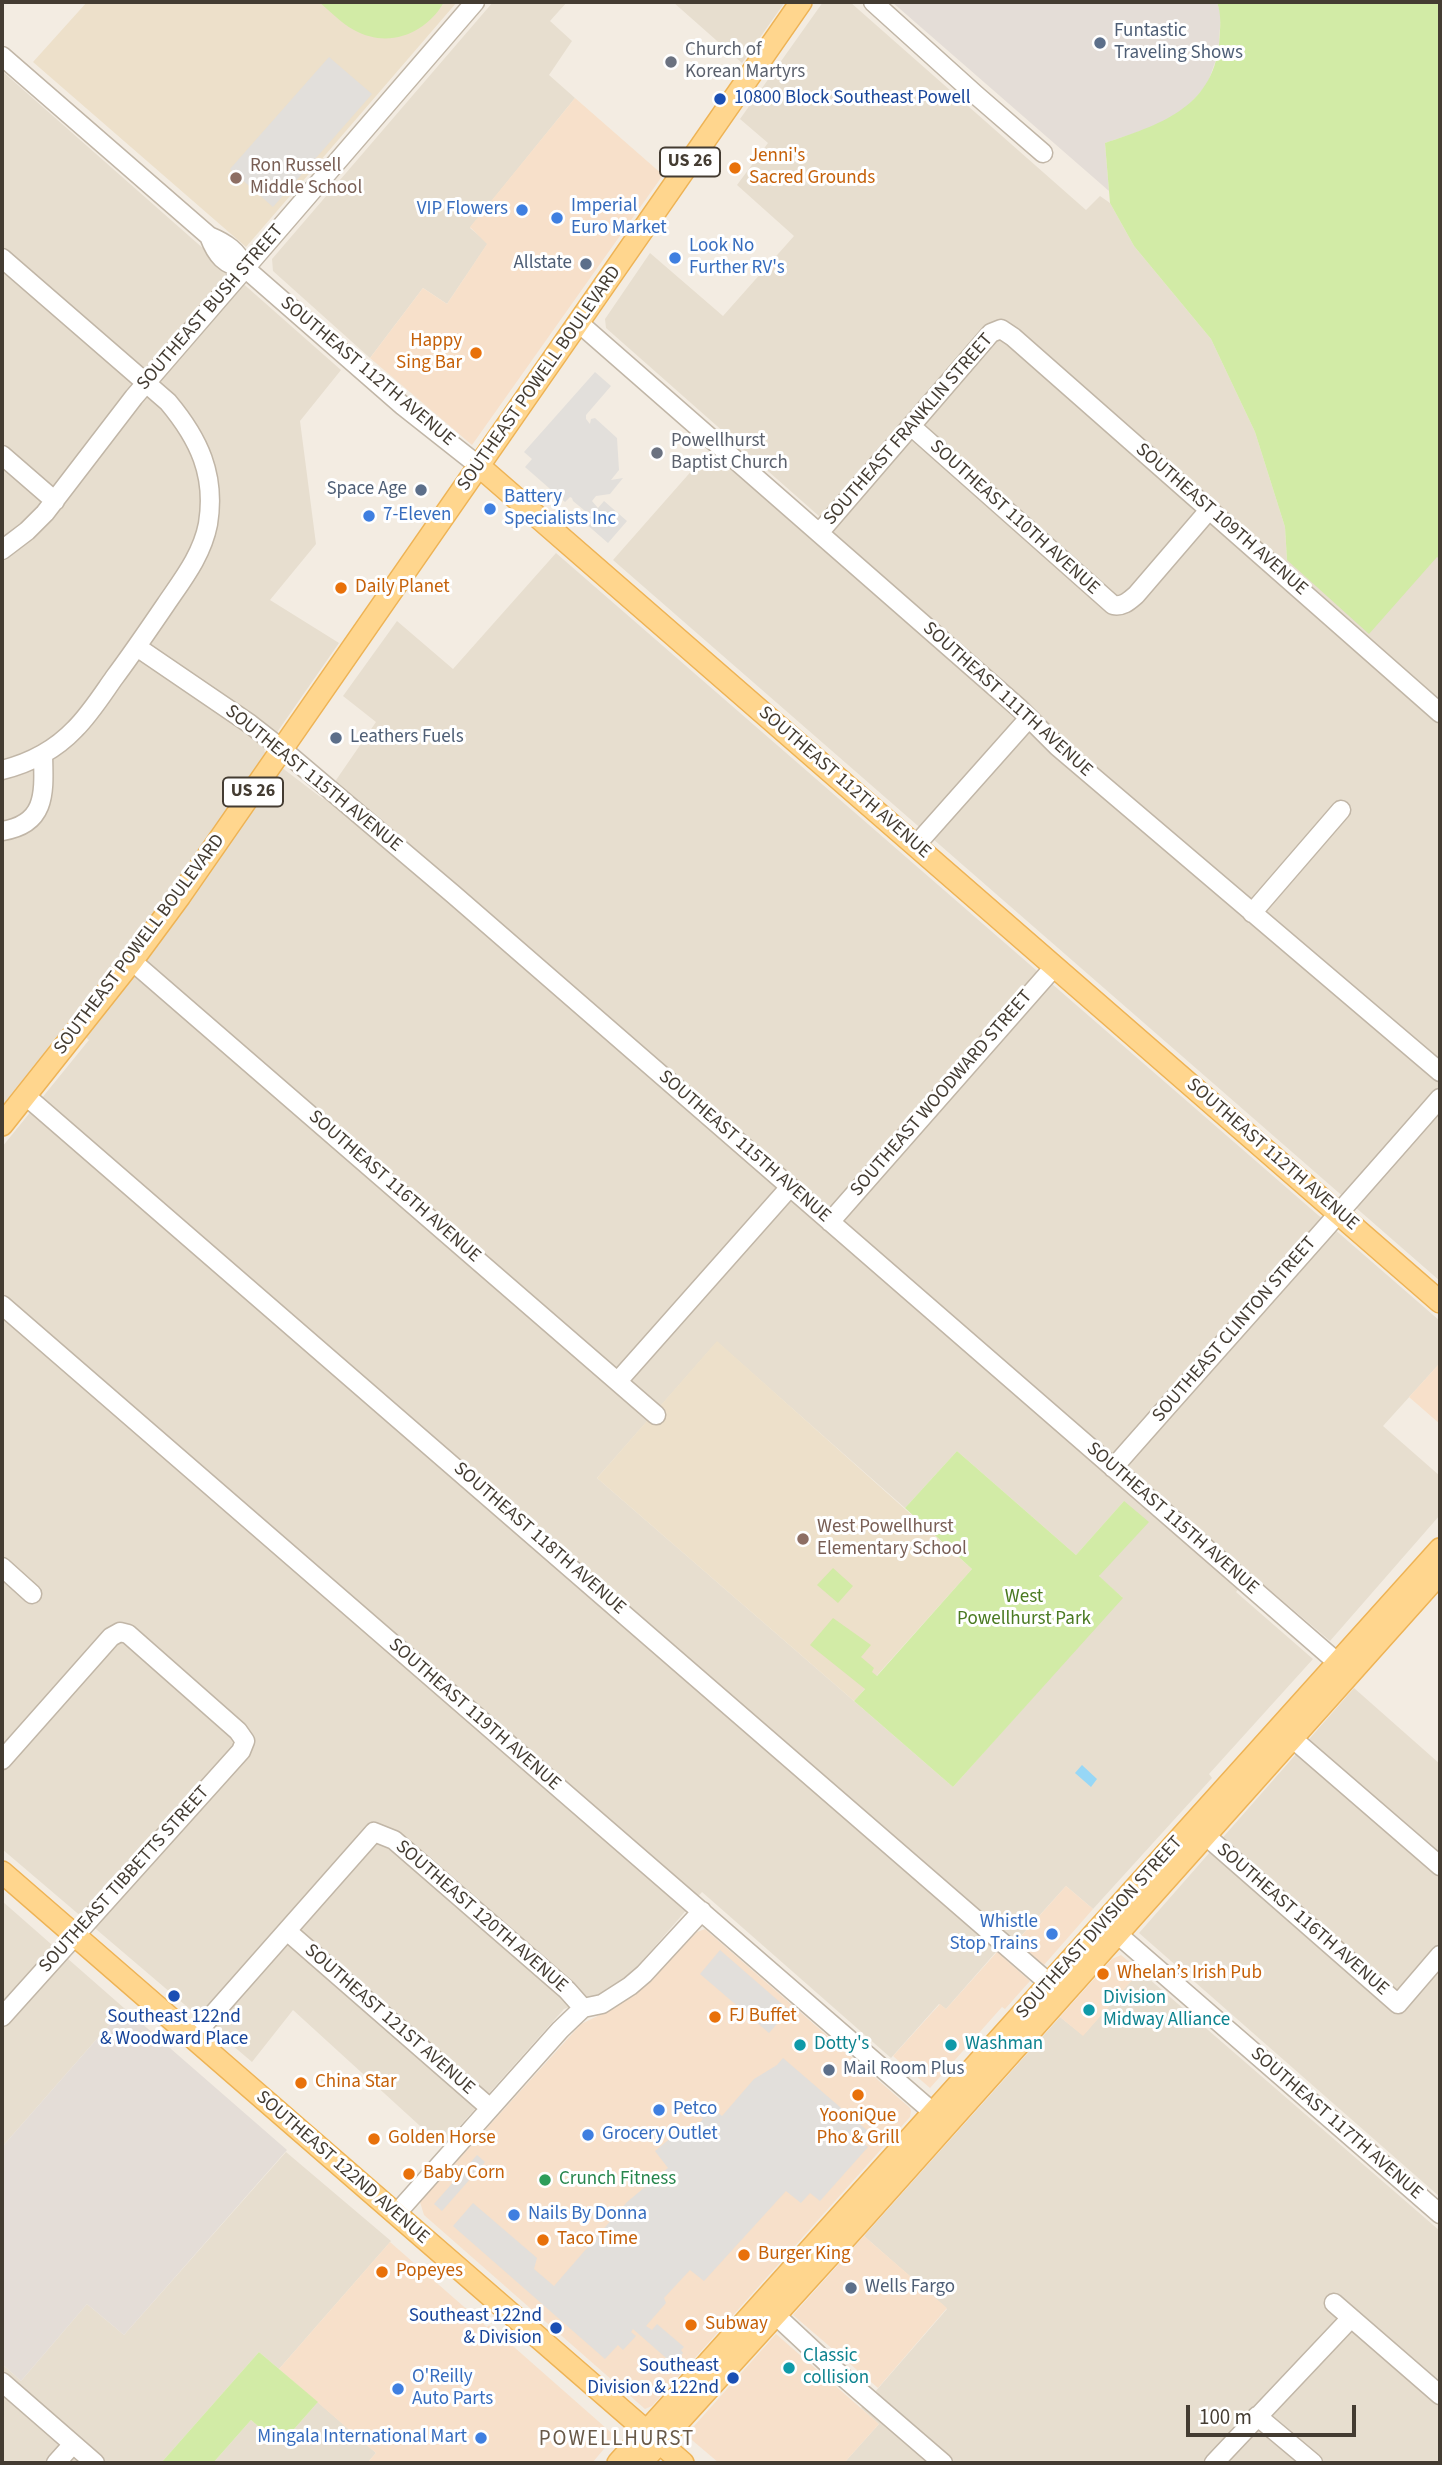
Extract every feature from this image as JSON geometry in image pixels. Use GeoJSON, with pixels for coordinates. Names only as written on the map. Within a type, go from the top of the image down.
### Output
{"type":"FeatureCollection","features":[{"type":"Feature","properties":{"kind":"main road","name":"SOUTHEAST POWELL BOULEVARD"},"geometry":{"type":"LineString","coordinates":[[4,1119],[26,1096],[188,885],[802,2]]}},
{"type":"Feature","properties":{"kind":"main road","name":"SOUTHEAST 112TH AVENUE"},"geometry":{"type":"LineString","coordinates":[[479,466],[1440,1302]]}},
{"type":"Feature","properties":{"kind":"main road","name":"SOUTHEAST DIVISION STREET"},"geometry":{"type":"LineString","coordinates":[[941,2119],[976,2092],[1111,1928],[1338,1662],[1440,1549]]}},
{"type":"Feature","properties":{"kind":"main road","name":"SOUTHEAST DIVISION STREET"},"geometry":{"type":"LineString","coordinates":[[618,2463],[653,2437],[941,2119],[1004,2036],[1050,1984],[1205,1835],[1440,1573]]}},
{"type":"Feature","properties":{"kind":"main road","name":"SOUTHEAST 122ND AVENUE"},"geometry":{"type":"LineString","coordinates":[[2,1872],[683,2463]]}},
{"type":"Feature","properties":{"kind":"main road"},"geometry":{"type":"LineString","coordinates":[[976,2092],[976,2077],[1000,2047],[1004,2036]]}},
{"type":"Feature","properties":{"kind":"main road","name":"SOUTHEAST DIVISION STREET"},"geometry":{"type":"LineString","coordinates":[[641,2463],[653,2437]]}},
{"type":"Feature","properties":{"kind":"street","name":"SOUTHEAST BUSH STREET"},"geometry":{"type":"LineString","coordinates":[[2,550],[27,531],[55,501],[146,383],[475,2]]}},
{"type":"Feature","properties":{"kind":"street"},"geometry":{"type":"LineString","coordinates":[[873,2],[1043,153]]}},
{"type":"Feature","properties":{"kind":"street","name":"SOUTHEAST 112TH AVENUE"},"geometry":{"type":"LineString","coordinates":[[2,56],[209,236],[215,251],[232,267],[245,268],[403,406],[479,466]]}},
{"type":"Feature","properties":{"kind":"street"},"geometry":{"type":"LineString","coordinates":[[2,258],[168,402],[199,444],[210,498],[208,525],[194,562],[137,647],[83,720],[75,730],[43,755],[2,770]]}},
{"type":"Feature","properties":{"kind":"street","name":"SOUTHEAST 111TH AVENUE"},"geometry":{"type":"LineString","coordinates":[[579,323],[1029,718],[1058,747],[1440,1072]]}},
{"type":"Feature","properties":{"kind":"street","name":"SOUTHEAST FRANKLIN STREET"},"geometry":{"type":"LineString","coordinates":[[819,533],[991,333],[1000,329]]}},
{"type":"Feature","properties":{"kind":"street","name":"SOUTHEAST 109TH AVENUE"},"geometry":{"type":"LineString","coordinates":[[1000,329],[1013,337],[1440,713]]}},
{"type":"Feature","properties":{"kind":"street","name":"SOUTHEAST 110TH AVENUE"},"geometry":{"type":"LineString","coordinates":[[911,426],[1107,601],[1119,606],[1136,595],[1209,510]]}},
{"type":"Feature","properties":{"kind":"street"},"geometry":{"type":"LineString","coordinates":[[2,455],[55,501]]}},
{"type":"Feature","properties":{"kind":"street","name":"SOUTHEAST 115TH AVENUE"},"geometry":{"type":"LineString","coordinates":[[137,647],[282,749],[1338,1662]]}},
{"type":"Feature","properties":{"kind":"street"},"geometry":{"type":"LineString","coordinates":[[915,845],[1029,718]]}},
{"type":"Feature","properties":{"kind":"street"},"geometry":{"type":"LineString","coordinates":[[2,831],[24,825],[38,810],[43,800],[43,755]]}},
{"type":"Feature","properties":{"kind":"street"},"geometry":{"type":"LineString","coordinates":[[1252,913],[1342,810]]}},
{"type":"Feature","properties":{"kind":"street","name":"SOUTHEAST 116TH AVENUE"},"geometry":{"type":"LineString","coordinates":[[132,961],[656,1415]]}},
{"type":"Feature","properties":{"kind":"street","name":"SOUTHEAST WOODWARD STREET"},"geometry":{"type":"LineString","coordinates":[[830,1222],[1055,966]]}},
{"type":"Feature","properties":{"kind":"street","name":"SOUTHEAST 118TH AVENUE"},"geometry":{"type":"LineString","coordinates":[[26,1096],[1050,1984]]}},
{"type":"Feature","properties":{"kind":"street","name":"SOUTHEAST CLINTON STREET"},"geometry":{"type":"LineString","coordinates":[[1113,1468],[1440,1098]]}},
{"type":"Feature","properties":{"kind":"street"},"geometry":{"type":"LineString","coordinates":[[618,1381],[790,1187]]}},
{"type":"Feature","properties":{"kind":"street","name":"SOUTHEAST 119TH AVENUE"},"geometry":{"type":"LineString","coordinates":[[2,1305],[941,2119]]}},
{"type":"Feature","properties":{"kind":"street"},"geometry":{"type":"LineString","coordinates":[[2,1567],[32,1594]]}},
{"type":"Feature","properties":{"kind":"street","name":"SOUTHEAST TIBBETTS STREET"},"geometry":{"type":"LineString","coordinates":[[2,1760],[111,1637],[120,1632],[128,1634],[238,1731],[245,1741],[241,1751],[2,2017]]}},
{"type":"Feature","properties":{"kind":"street"},"geometry":{"type":"LineString","coordinates":[[1292,1738],[1440,1866]]}},
{"type":"Feature","properties":{"kind":"street","name":"SOUTHEAST 120TH AVENUE"},"geometry":{"type":"LineString","coordinates":[[287,1931],[374,1832],[394,1840],[567,1990],[583,2008]]}},
{"type":"Feature","properties":{"kind":"street","name":"SOUTHEAST 116TH AVENUE"},"geometry":{"type":"LineString","coordinates":[[1205,1835],[1398,2004],[1440,1955]]}},
{"type":"Feature","properties":{"kind":"street"},"geometry":{"type":"LineString","coordinates":[[396,2214],[583,2008],[602,2004],[630,1986],[702,1911]]}},
{"type":"Feature","properties":{"kind":"street","name":"SOUTHEAST 117TH AVENUE"},"geometry":{"type":"LineString","coordinates":[[1111,1928],[1438,2208]]}},
{"type":"Feature","properties":{"kind":"street"},"geometry":{"type":"LineString","coordinates":[[192,2038],[287,1931]]}},
{"type":"Feature","properties":{"kind":"street","name":"SOUTHEAST 121ST AVENUE"},"geometry":{"type":"LineString","coordinates":[[287,1931],[490,2108]]}},
{"type":"Feature","properties":{"kind":"street"},"geometry":{"type":"LineString","coordinates":[[1334,2303],[1440,2395]]}},
{"type":"Feature","properties":{"kind":"street"},"geometry":{"type":"LineString","coordinates":[[769,2309],[943,2463]]}},
{"type":"Feature","properties":{"kind":"street"},"geometry":{"type":"LineString","coordinates":[[1214,2463],[1351,2318]]}},
{"type":"Feature","properties":{"kind":"street"},"geometry":{"type":"LineString","coordinates":[[2,2382],[95,2463]]}},
{"type":"Feature","properties":{"kind":"street"},"geometry":{"type":"LineString","coordinates":[[1257,2416],[1313,2463]]}},
{"type":"Feature","properties":{"kind":"street"},"geometry":{"type":"LineString","coordinates":[[56,2463],[72,2444]]}},
{"type":"Feature","properties":{"kind":"shaded area","name":"Ron Russell Middle School"},"geometry":{"type":"Polygon","coordinates":[[[87,2],[457,2],[246,247],[33,62],[87,2]]]}},
{"type":"Feature","properties":{"kind":"shaded area"},"geometry":{"type":"Polygon","coordinates":[[[493,2],[567,2],[550,21],[572,41],[549,75],[575,98],[470,228],[488,243],[447,304],[423,288],[370,358],[273,271],[272,259],[493,2]]]}},
{"type":"Feature","properties":{"kind":"shaded area"},"geometry":{"type":"Polygon","coordinates":[[[673,2],[785,2],[742,63],[673,2]]]}},
{"type":"Feature","properties":{"kind":"shaded area"},"geometry":{"type":"Polygon","coordinates":[[[823,2],[850,2],[1086,210],[1100,196],[1110,203],[1134,246],[1211,339],[1255,432],[1285,527],[1287,560],[1437,556],[1440,559],[1440,1281],[613,560],[709,451],[805,533],[820,517],[606,328],[605,319],[650,253],[723,316],[794,236],[737,185],[768,143],[740,119],[823,2]]]}},
{"type":"Feature","properties":{"kind":"shaded area"},"geometry":{"type":"Polygon","coordinates":[[[892,2],[1217,2],[1221,15],[1218,54],[1207,85],[1186,108],[1156,126],[1105,143],[1109,191],[892,2]]]}},
{"type":"Feature","properties":{"kind":"shaded area"},"geometry":{"type":"Polygon","coordinates":[[[329,57],[372,94],[273,207],[230,169],[329,57]]]}},
{"type":"Feature","properties":{"kind":"shaded area"},"geometry":{"type":"Polygon","coordinates":[[[2,71],[341,370],[300,421],[316,544],[270,600],[339,643],[264,751],[323,799],[376,722],[343,696],[397,621],[453,669],[556,553],[1440,1321],[1440,1363],[1383,1426],[1440,1476],[1440,1515],[1330,1641],[1251,1574],[1236,1592],[1313,1659],[1209,1774],[1212,1778],[1093,1909],[1066,1886],[1002,1957],[996,1952],[946,2009],[939,2004],[891,2058],[702,1892],[631,1974],[605,1995],[564,2009],[442,2146],[293,2010],[252,2062],[2,1849],[2,1147],[89,1040],[70,1024],[2,1108],[2,71]],[[717,1342],[597,1478],[953,1787],[1122,1597],[1099,1577],[1124,1501],[1076,1555],[957,1451],[905,1508],[717,1342]]]}},
{"type":"Feature","properties":{"kind":"shaded area"},"geometry":{"type":"Polygon","coordinates":[[[575,98],[663,175],[472,445],[370,358],[423,288],[447,304],[487,244],[470,227],[575,98]]]}},
{"type":"Feature","properties":{"kind":"shaded area"},"geometry":{"type":"Polygon","coordinates":[[[595,372],[611,386],[586,415],[586,419],[590,424],[591,419],[595,418],[617,438],[619,470],[611,480],[623,478],[610,494],[596,496],[592,501],[598,508],[604,501],[627,521],[608,543],[585,523],[590,515],[572,498],[565,502],[525,467],[532,459],[524,452],[595,372]]]}},
{"type":"Feature","properties":{"kind":"shaded area","name":"West Powellhurst Elementary School"},"geometry":{"type":"Polygon","coordinates":[[[717,1341],[972,1569],[854,1701],[597,1478],[717,1341]]]}},
{"type":"Feature","properties":{"kind":"shaded area"},"geometry":{"type":"Polygon","coordinates":[[[1440,1363],[1440,1424],[1409,1397],[1440,1363]]]}},
{"type":"Feature","properties":{"kind":"shaded area"},"geometry":{"type":"Polygon","coordinates":[[[1354,1688],[1440,1764],[1440,2197],[1139,1933],[1354,1688]]]}},
{"type":"Feature","properties":{"kind":"shaded area"},"geometry":{"type":"Polygon","coordinates":[[[1066,1886],[1093,1909],[1044,1965],[1016,1942],[1066,1886]]]}},
{"type":"Feature","properties":{"kind":"shaded area"},"geometry":{"type":"Polygon","coordinates":[[[2,1901],[124,2008],[2,2147],[2,1901]]]}},
{"type":"Feature","properties":{"kind":"shaded area"},"geometry":{"type":"Polygon","coordinates":[[[705,1929],[911,2111],[910,2117],[652,2406],[645,2409],[424,2215],[420,2202],[581,2024],[641,1990],[697,1932],[705,1929]]]}},
{"type":"Feature","properties":{"kind":"shaded area"},"geometry":{"type":"Polygon","coordinates":[[[720,1950],[789,2010],[769,2033],[700,1974],[720,1950]]]}},
{"type":"Feature","properties":{"kind":"shaded area"},"geometry":{"type":"Polygon","coordinates":[[[997,1952],[1030,1981],[1005,2009],[1002,2007],[930,2088],[893,2056],[940,2004],[946,2009],[997,1952]]]}},
{"type":"Feature","properties":{"kind":"shaded area"},"geometry":{"type":"Polygon","coordinates":[[[1121,1955],[1140,1971],[1083,2036],[1060,2017],[1112,1959],[1121,1955]]]}},
{"type":"Feature","properties":{"kind":"shaded area"},"geometry":{"type":"Polygon","coordinates":[[[1140,1971],[1440,2231],[1440,2463],[844,2463],[879,2424],[861,2408],[947,2309],[864,2236],[1060,2017],[1083,2035],[1140,1971]]]}},
{"type":"Feature","properties":{"kind":"shaded area"},"geometry":{"type":"Polygon","coordinates":[[[124,2008],[287,2150],[124,2335],[87,2304],[21,2381],[2,2364],[2,2147],[124,2008]]]}},
{"type":"Feature","properties":{"kind":"shaded area"},"geometry":{"type":"Polygon","coordinates":[[[783,2058],[869,2132],[861,2141],[868,2147],[820,2201],[810,2193],[801,2203],[786,2191],[704,2281],[690,2270],[664,2298],[666,2303],[646,2326],[652,2330],[657,2324],[684,2347],[681,2350],[683,2353],[673,2364],[633,2329],[631,2332],[636,2336],[623,2350],[618,2345],[605,2359],[453,2226],[473,2203],[537,2258],[534,2269],[554,2286],[627,2202],[668,2168],[655,2151],[679,2131],[685,2137],[689,2134],[703,2119],[697,2113],[706,2103],[722,2116],[754,2079],[777,2065],[783,2058]]]}},
{"type":"Feature","properties":{"kind":"shaded area"},"geometry":{"type":"Polygon","coordinates":[[[286,2152],[391,2241],[279,2369],[259,2352],[161,2463],[2,2463],[2,2364],[21,2381],[87,2304],[124,2335],[286,2152]]]}},
{"type":"Feature","properties":{"kind":"shaded area"},"geometry":{"type":"Polygon","coordinates":[[[477,2155],[485,2162],[442,2211],[434,2204],[477,2155]]]}},
{"type":"Feature","properties":{"kind":"shaded area"},"geometry":{"type":"Polygon","coordinates":[[[864,2236],[947,2308],[878,2388],[793,2315],[864,2236]]]}},
{"type":"Feature","properties":{"kind":"shaded area"},"geometry":{"type":"Polygon","coordinates":[[[390,2242],[615,2436],[592,2463],[367,2463],[376,2453],[279,2369],[390,2242]]]}},
{"type":"Feature","properties":{"kind":"shaded area"},"geometry":{"type":"Polygon","coordinates":[[[776,2334],[879,2424],[844,2463],[719,2463],[686,2435],[776,2334]]]}},
{"type":"Feature","properties":{"kind":"shaded area"},"geometry":{"type":"Polygon","coordinates":[[[318,2402],[376,2453],[367,2463],[213,2463],[251,2420],[280,2445],[318,2402]]]}},
{"type":"Feature","properties":{"kind":"green space"},"geometry":{"type":"Polygon","coordinates":[[[319,2],[444,2],[427,23],[417,30],[393,38],[380,38],[354,30],[319,2]]]}},
{"type":"Feature","properties":{"kind":"green space"},"geometry":{"type":"Polygon","coordinates":[[[1217,2],[1440,2],[1440,559],[1437,557],[1369,634],[1287,560],[1285,527],[1255,432],[1211,339],[1134,246],[1110,203],[1105,143],[1163,121],[1194,99],[1206,84],[1219,44],[1220,17],[1217,2]]]}},
{"type":"Feature","properties":{"kind":"green space","name":"West Powellhurst Park"},"geometry":{"type":"Polygon","coordinates":[[[957,1451],[1076,1555],[1124,1501],[1149,1522],[1099,1576],[1123,1598],[953,1787],[854,1701],[865,1689],[810,1645],[833,1618],[871,1645],[861,1657],[874,1668],[872,1672],[877,1676],[972,1569],[905,1508],[957,1451]]]}},
{"type":"Feature","properties":{"kind":"green space"},"geometry":{"type":"Polygon","coordinates":[[[833,1568],[853,1586],[838,1603],[817,1585],[833,1568]]]}},
{"type":"Feature","properties":{"kind":"green space"},"geometry":{"type":"Polygon","coordinates":[[[259,2352],[318,2402],[280,2445],[251,2420],[213,2463],[161,2463],[259,2352]]]}},
{"type":"Feature","properties":{"kind":"water"},"geometry":{"type":"Polygon","coordinates":[[[1082,1765],[1097,1779],[1091,1787],[1075,1773],[1082,1765]]]}},
{"type":"Feature","properties":{"kind":"place","name":"Funtastic Traveling Shows"},"geometry":{"type":"Point","coordinates":[1100,43]}},
{"type":"Feature","properties":{"kind":"place","name":"Church of Korean Martyrs"},"geometry":{"type":"Point","coordinates":[671,62]}},
{"type":"Feature","properties":{"kind":"place","name":"10800 Block Southeast Powell"},"geometry":{"type":"Point","coordinates":[720,99]}},
{"type":"Feature","properties":{"kind":"place","name":"Jenni's Sacred Grounds"},"geometry":{"type":"Point","coordinates":[735,168]}},
{"type":"Feature","properties":{"kind":"place","name":"Ron Russell Middle School"},"geometry":{"type":"Point","coordinates":[236,178]}},
{"type":"Feature","properties":{"kind":"place","name":"VIP Flowers"},"geometry":{"type":"Point","coordinates":[522,210]}},
{"type":"Feature","properties":{"kind":"place","name":"Imperial Euro Market"},"geometry":{"type":"Point","coordinates":[557,218]}},
{"type":"Feature","properties":{"kind":"place","name":"Look No Further RV's"},"geometry":{"type":"Point","coordinates":[675,258]}},
{"type":"Feature","properties":{"kind":"place","name":"Allstate"},"geometry":{"type":"Point","coordinates":[586,264]}},
{"type":"Feature","properties":{"kind":"place","name":"Happy Sing Bar"},"geometry":{"type":"Point","coordinates":[476,353]}},
{"type":"Feature","properties":{"kind":"place","name":"Powellhurst Baptist Church"},"geometry":{"type":"Point","coordinates":[657,453]}},
{"type":"Feature","properties":{"kind":"place","name":"Space Age"},"geometry":{"type":"Point","coordinates":[421,490]}},
{"type":"Feature","properties":{"kind":"place","name":"Battery Specialists Inc"},"geometry":{"type":"Point","coordinates":[490,509]}},
{"type":"Feature","properties":{"kind":"place","name":"7-Eleven"},"geometry":{"type":"Point","coordinates":[369,516]}},
{"type":"Feature","properties":{"kind":"place","name":"Daily Planet"},"geometry":{"type":"Point","coordinates":[341,588]}},
{"type":"Feature","properties":{"kind":"place","name":"Leathers Fuels"},"geometry":{"type":"Point","coordinates":[336,738]}},
{"type":"Feature","properties":{"kind":"place","name":"West Powellhurst Elementary School"},"geometry":{"type":"Point","coordinates":[803,1539]}},
{"type":"Feature","properties":{"kind":"place","name":"Whistle Stop Trains"},"geometry":{"type":"Point","coordinates":[1052,1934]}},
{"type":"Feature","properties":{"kind":"place","name":"Whelan’s Irish Pub"},"geometry":{"type":"Point","coordinates":[1103,1974]}},
{"type":"Feature","properties":{"kind":"place","name":"Southeast 122nd & Woodward Place"},"geometry":{"type":"Point","coordinates":[174,1996]}},
{"type":"Feature","properties":{"kind":"place","name":"Division Midway Alliance"},"geometry":{"type":"Point","coordinates":[1089,2010]}},
{"type":"Feature","properties":{"kind":"place","name":"FJ Buffet"},"geometry":{"type":"Point","coordinates":[715,2017]}},
{"type":"Feature","properties":{"kind":"place","name":"Dotty's"},"geometry":{"type":"Point","coordinates":[800,2045]}},
{"type":"Feature","properties":{"kind":"place","name":"Washman"},"geometry":{"type":"Point","coordinates":[951,2045]}},
{"type":"Feature","properties":{"kind":"place","name":"Mail Room Plus"},"geometry":{"type":"Point","coordinates":[829,2070]}},
{"type":"Feature","properties":{"kind":"place","name":"China Star"},"geometry":{"type":"Point","coordinates":[301,2083]}},
{"type":"Feature","properties":{"kind":"place","name":"YooniQue Pho & Grill"},"geometry":{"type":"Point","coordinates":[858,2095]}},
{"type":"Feature","properties":{"kind":"place","name":"Petco"},"geometry":{"type":"Point","coordinates":[659,2110]}},
{"type":"Feature","properties":{"kind":"place","name":"Grocery Outlet"},"geometry":{"type":"Point","coordinates":[588,2135]}},
{"type":"Feature","properties":{"kind":"place","name":"Golden Horse"},"geometry":{"type":"Point","coordinates":[374,2139]}},
{"type":"Feature","properties":{"kind":"place","name":"Baby Corn"},"geometry":{"type":"Point","coordinates":[409,2174]}},
{"type":"Feature","properties":{"kind":"place","name":"Crunch Fitness"},"geometry":{"type":"Point","coordinates":[545,2180]}},
{"type":"Feature","properties":{"kind":"place","name":"Nails By Donna"},"geometry":{"type":"Point","coordinates":[514,2215]}},
{"type":"Feature","properties":{"kind":"place","name":"Taco Time"},"geometry":{"type":"Point","coordinates":[543,2240]}},
{"type":"Feature","properties":{"kind":"place","name":"Burger King"},"geometry":{"type":"Point","coordinates":[744,2255]}},
{"type":"Feature","properties":{"kind":"place","name":"Popeyes"},"geometry":{"type":"Point","coordinates":[382,2272]}},
{"type":"Feature","properties":{"kind":"place","name":"Wells Fargo"},"geometry":{"type":"Point","coordinates":[851,2288]}},
{"type":"Feature","properties":{"kind":"place","name":"Subway"},"geometry":{"type":"Point","coordinates":[691,2325]}},
{"type":"Feature","properties":{"kind":"place","name":"Southeast 122nd & Division"},"geometry":{"type":"Point","coordinates":[556,2328]}},
{"type":"Feature","properties":{"kind":"place","name":"Classic collision"},"geometry":{"type":"Point","coordinates":[789,2368]}},
{"type":"Feature","properties":{"kind":"place","name":"Southeast Division & 122nd"},"geometry":{"type":"Point","coordinates":[733,2378]}},
{"type":"Feature","properties":{"kind":"place","name":"O'Reilly Auto Parts"},"geometry":{"type":"Point","coordinates":[398,2389]}},
{"type":"Feature","properties":{"kind":"place","name":"Mingala International Mart"},"geometry":{"type":"Point","coordinates":[481,2438]}},
{"type":"Feature","properties":{"kind":"district","name":"POWELLHURST"},"geometry":{"type":"Point","coordinates":[617,2440]}}]}
